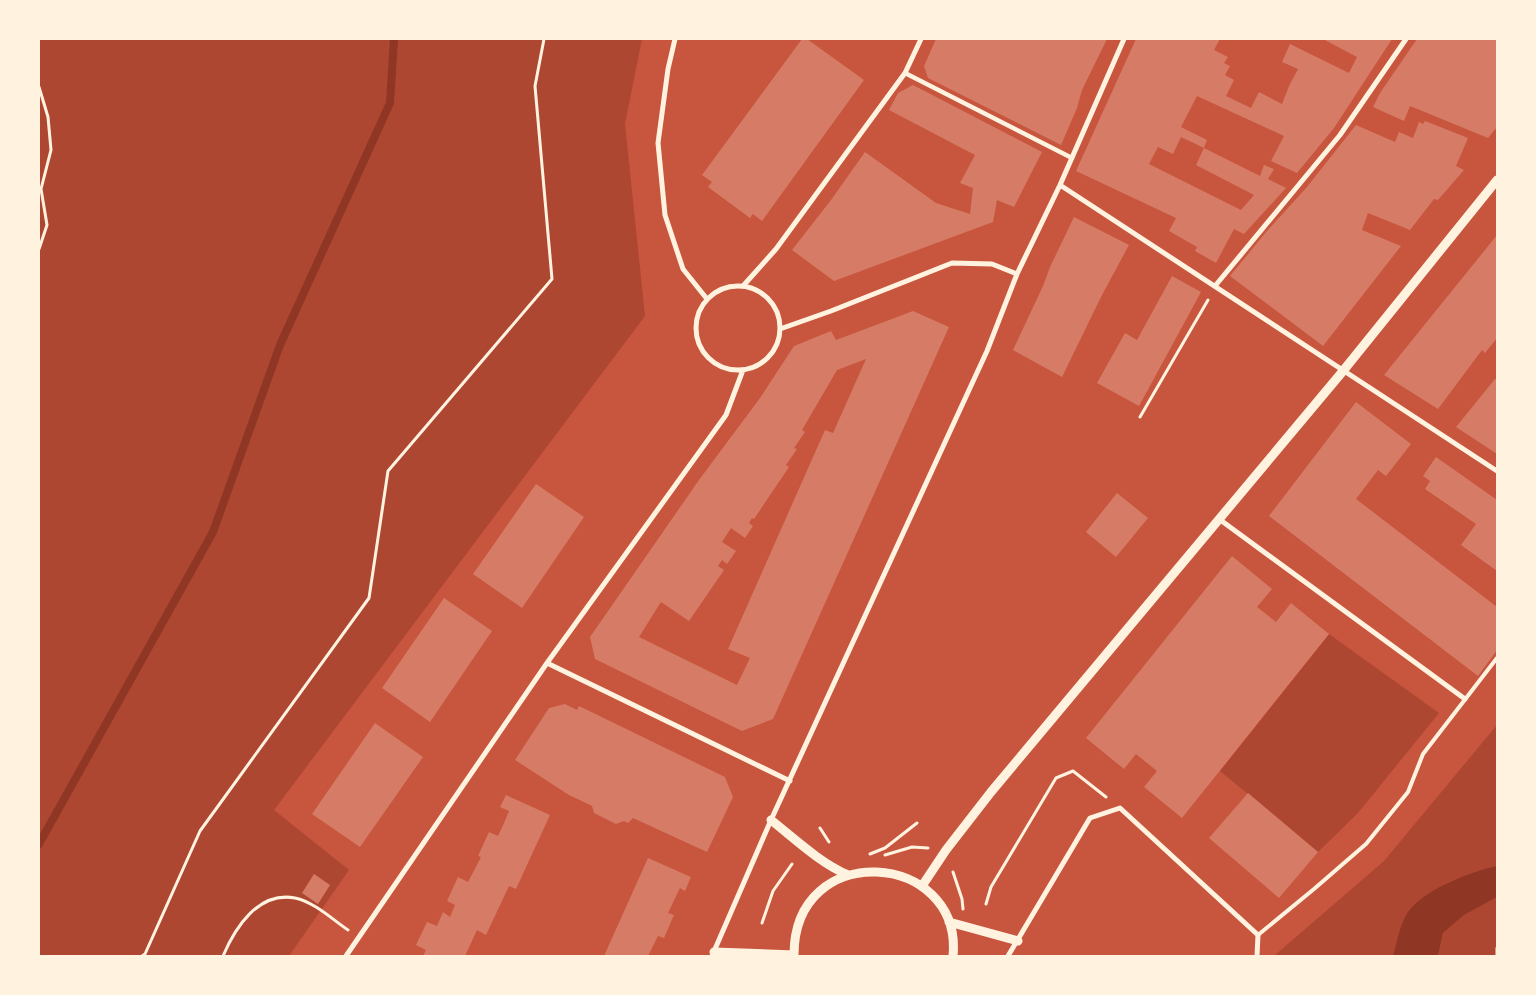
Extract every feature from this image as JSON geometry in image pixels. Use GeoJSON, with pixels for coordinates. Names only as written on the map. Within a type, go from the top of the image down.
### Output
{"type":"FeatureCollection","features":[{"type":"Feature","properties":{"kind":"street"},"geometry":{"type":"LineString","coordinates":[[674,39],[658,143],[665,215],[683,269],[707,299]]}},
{"type":"Feature","properties":{"kind":"street"},"geometry":{"type":"LineString","coordinates":[[743,286],[776,249],[905,73],[921,39]]}},
{"type":"Feature","properties":{"kind":"street"},"geometry":{"type":"LineString","coordinates":[[953,956],[954,946],[949,922],[933,897],[922,886],[899,874],[874,870],[848,874],[829,884],[814,897],[802,914],[795,934],[794,956],[713,954],[771,820],[987,351],[1017,274],[1060,185],[1124,39]]}},
{"type":"Feature","properties":{"kind":"street"},"geometry":{"type":"LineString","coordinates":[[1216,286],[1340,135],[1406,39]]}},
{"type":"Feature","properties":{"kind":"street"},"geometry":{"type":"LineString","coordinates":[[905,73],[1072,158]]}},
{"type":"Feature","properties":{"kind":"street"},"geometry":{"type":"LineString","coordinates":[[922,886],[946,850],[991,792],[1343,371],[1497,180]]}},
{"type":"Feature","properties":{"kind":"street"},"geometry":{"type":"LineString","coordinates":[[1060,185],[1497,471]]}},
{"type":"Feature","properties":{"kind":"street"},"geometry":{"type":"LineString","coordinates":[[780,329],[831,311],[952,262],[992,264],[1017,274]]}},
{"type":"Feature","properties":{"kind":"street"},"geometry":{"type":"LineString","coordinates":[[733,286],[743,286],[758,291],[770,300],[777,313],[780,329],[777,344],[769,356],[757,366],[743,370],[730,370],[708,358],[700,347],[696,335],[696,322],[700,309],[715,292],[733,286]]}},
{"type":"Feature","properties":{"kind":"street"},"geometry":{"type":"LineString","coordinates":[[346,956],[547,663],[726,415],[743,370]]}},
{"type":"Feature","properties":{"kind":"street"},"geometry":{"type":"LineString","coordinates":[[1220,519],[1465,699]]}},
{"type":"Feature","properties":{"kind":"street"},"geometry":{"type":"LineString","coordinates":[[547,663],[790,781]]}},
{"type":"Feature","properties":{"kind":"street"},"geometry":{"type":"LineString","coordinates":[[1008,956],[1090,818],[1120,808],[1258,935],[1257,956]]}},
{"type":"Feature","properties":{"kind":"street"},"geometry":{"type":"LineString","coordinates":[[771,820],[819,858],[848,874]]}},
{"type":"Feature","properties":{"kind":"street"},"geometry":{"type":"LineString","coordinates":[[949,922],[1018,941]]}},
{"type":"Feature","properties":{"kind":"lane"},"geometry":{"type":"LineString","coordinates":[[1258,935],[1366,844],[1408,792],[1423,754],[1497,658]]}},
{"type":"Feature","properties":{"kind":"path"},"geometry":{"type":"LineString","coordinates":[[142,956],[145,954],[200,831],[369,598],[388,471],[552,279],[535,86],[544,39]]}},
{"type":"Feature","properties":{"kind":"path"},"geometry":{"type":"LineString","coordinates":[[39,87],[48,117],[51,150],[41,189],[48,225],[39,249]]}},
{"type":"Feature","properties":{"kind":"path"},"geometry":{"type":"LineString","coordinates":[[1140,417],[1216,286]]}},
{"type":"Feature","properties":{"kind":"path"},"geometry":{"type":"LineString","coordinates":[[986,904],[991,887],[1056,778],[1073,771],[1120,808]]}},
{"type":"Feature","properties":{"kind":"path"},"geometry":{"type":"LineString","coordinates":[[869,854],[885,848],[917,823]]}},
{"type":"Feature","properties":{"kind":"path"},"geometry":{"type":"LineString","coordinates":[[820,828],[834,848]]}},
{"type":"Feature","properties":{"kind":"path"},"geometry":{"type":"LineString","coordinates":[[762,923],[773,891],[792,864]]}},
{"type":"Feature","properties":{"kind":"path"},"geometry":{"type":"LineString","coordinates":[[223,956],[235,932],[248,915],[262,904],[277,899],[295,898],[309,904],[359,937]]}},
{"type":"Feature","properties":{"kind":"path"},"geometry":{"type":"LineString","coordinates":[[1497,948],[1497,956]]}},
{"type":"Feature","properties":{"kind":"shaded area"},"geometry":{"type":"Polygon","coordinates":[[[39,39],[642,39],[625,124],[645,316],[274,810],[349,870],[289,956],[39,956],[39,39]]]}},
{"type":"Feature","properties":{"kind":"shaded area"},"geometry":{"type":"Polygon","coordinates":[[[1329,634],[1439,713],[1358,813],[1318,852],[1220,771],[1329,634]]]}},
{"type":"Feature","properties":{"kind":"shaded area"},"geometry":{"type":"Polygon","coordinates":[[[1497,725],[1497,866],[1488,868],[1400,934],[1393,956],[1274,956],[1384,861],[1497,725]]]}},
{"type":"Feature","properties":{"kind":"shaded area"},"geometry":{"type":"Polygon","coordinates":[[[1497,866],[1497,897],[1464,915],[1443,933],[1438,956],[1393,956],[1403,922],[1415,904],[1436,889],[1475,872],[1497,866]]]}},
{"type":"Feature","properties":{"kind":"shaded area"},"geometry":{"type":"Polygon","coordinates":[[[1497,897],[1497,956],[1438,956],[1443,933],[1464,915],[1497,897]]]}},
{"type":"Feature","properties":{"kind":"building"},"geometry":{"type":"Polygon","coordinates":[[[802,39],[807,39],[864,80],[762,221],[753,214],[750,218],[708,187],[712,182],[702,175],[802,39]]]}},
{"type":"Feature","properties":{"kind":"building"},"geometry":{"type":"Polygon","coordinates":[[[936,39],[1107,39],[1082,90],[1077,108],[1061,145],[928,78],[924,66],[936,39]]]}},
{"type":"Feature","properties":{"kind":"building"},"geometry":{"type":"Polygon","coordinates":[[[1136,39],[1220,39],[1214,50],[1228,57],[1224,63],[1230,66],[1225,75],[1234,80],[1226,96],[1251,108],[1259,92],[1282,104],[1298,69],[1282,62],[1290,44],[1349,73],[1357,57],[1323,39],[1392,39],[1334,128],[1297,173],[1271,161],[1284,136],[1197,96],[1181,127],[1207,140],[1204,148],[1260,176],[1264,165],[1274,169],[1268,179],[1286,188],[1244,234],[1234,229],[1216,263],[1195,251],[1197,247],[1169,231],[1176,218],[1076,171],[1136,39]],[[1181,137],[1173,154],[1158,147],[1149,164],[1241,210],[1254,195],[1196,165],[1204,148],[1181,137]]]}},
{"type":"Feature","properties":{"kind":"building"},"geometry":{"type":"Polygon","coordinates":[[[1417,39],[1497,39],[1497,127],[1488,138],[1410,106],[1404,121],[1373,107],[1380,93],[1417,39]]]}},
{"type":"Feature","properties":{"kind":"building"},"geometry":{"type":"Polygon","coordinates":[[[913,85],[1042,152],[1014,207],[997,200],[993,222],[834,281],[792,250],[865,152],[936,203],[970,214],[973,188],[960,183],[975,155],[889,110],[898,93],[913,85]]]}},
{"type":"Feature","properties":{"kind":"building"},"geometry":{"type":"Polygon","coordinates":[[[1425,121],[1468,138],[1456,166],[1464,170],[1438,200],[1434,199],[1410,230],[1368,213],[1362,230],[1401,246],[1323,346],[1230,276],[1307,187],[1356,125],[1395,142],[1399,132],[1413,138],[1419,122],[1423,124],[1425,121]]]}},
{"type":"Feature","properties":{"kind":"building"},"geometry":{"type":"Polygon","coordinates":[[[1074,217],[1129,245],[1062,377],[1013,350],[1074,217]]]}},
{"type":"Feature","properties":{"kind":"building"},"geometry":{"type":"Polygon","coordinates":[[[1497,235],[1497,338],[1485,353],[1482,350],[1438,409],[1384,375],[1497,235]]]}},
{"type":"Feature","properties":{"kind":"building"},"geometry":{"type":"Polygon","coordinates":[[[1172,276],[1201,292],[1139,406],[1097,383],[1125,333],[1137,340],[1172,276]]]}},
{"type":"Feature","properties":{"kind":"building"},"geometry":{"type":"Polygon","coordinates":[[[913,311],[949,327],[773,719],[742,731],[595,659],[590,637],[699,480],[760,398],[794,346],[831,331],[836,340],[913,311]],[[866,359],[837,370],[802,430],[805,432],[794,448],[797,449],[786,465],[789,467],[754,519],[752,518],[749,523],[753,526],[745,538],[731,528],[722,542],[736,551],[727,564],[722,560],[718,566],[724,570],[689,621],[661,602],[639,637],[737,685],[750,658],[728,649],[825,430],[833,433],[866,359]]]}},
{"type":"Feature","properties":{"kind":"building"},"geometry":{"type":"Polygon","coordinates":[[[1495,379],[1497,380],[1497,454],[1456,427],[1495,379]]]}},
{"type":"Feature","properties":{"kind":"building"},"geometry":{"type":"Polygon","coordinates":[[[1356,402],[1411,444],[1386,476],[1378,470],[1356,499],[1497,607],[1497,650],[1478,676],[1269,516],[1356,402]]]}},
{"type":"Feature","properties":{"kind":"building"},"geometry":{"type":"Polygon","coordinates":[[[1436,457],[1497,500],[1497,571],[1461,545],[1476,524],[1425,489],[1430,481],[1423,476],[1436,457]]]}},
{"type":"Feature","properties":{"kind":"building"},"geometry":{"type":"Polygon","coordinates":[[[536,484],[584,517],[522,608],[473,574],[536,484]]]}},
{"type":"Feature","properties":{"kind":"building"},"geometry":{"type":"Polygon","coordinates":[[[1117,493],[1148,518],[1116,557],[1086,532],[1117,493]]]}},
{"type":"Feature","properties":{"kind":"building"},"geometry":{"type":"Polygon","coordinates":[[[1232,556],[1272,589],[1257,607],[1276,622],[1291,603],[1329,634],[1182,818],[1144,787],[1157,771],[1136,754],[1124,769],[1086,738],[1232,556]]]}},
{"type":"Feature","properties":{"kind":"building"},"geometry":{"type":"Polygon","coordinates":[[[444,598],[492,631],[430,722],[382,688],[444,598]]]}},
{"type":"Feature","properties":{"kind":"building"},"geometry":{"type":"Polygon","coordinates":[[[565,704],[577,710],[579,706],[725,777],[733,797],[707,852],[633,818],[628,823],[624,821],[616,824],[594,813],[592,806],[569,795],[515,760],[549,708],[565,704]]]}},
{"type":"Feature","properties":{"kind":"building"},"geometry":{"type":"Polygon","coordinates":[[[375,723],[423,757],[360,847],[312,814],[375,723]]]}},
{"type":"Feature","properties":{"kind":"building"},"geometry":{"type":"Polygon","coordinates":[[[1248,793],[1318,852],[1279,898],[1209,838],[1248,793]]]}},
{"type":"Feature","properties":{"kind":"building"},"geometry":{"type":"Polygon","coordinates":[[[506,795],[550,815],[516,889],[509,886],[486,935],[477,930],[465,956],[423,956],[426,950],[416,945],[427,922],[437,926],[443,912],[450,917],[455,905],[447,901],[458,877],[468,882],[481,857],[478,856],[489,832],[498,836],[504,823],[509,811],[500,807],[506,795]]]}},
{"type":"Feature","properties":{"kind":"building"},"geometry":{"type":"Polygon","coordinates":[[[648,858],[691,877],[685,891],[680,888],[668,913],[674,915],[664,938],[658,936],[648,956],[604,956],[648,858]]]}},
{"type":"Feature","properties":{"kind":"building"},"geometry":{"type":"Polygon","coordinates":[[[314,874],[330,885],[318,904],[302,893],[314,874]]]}},
{"type":"Feature","properties":{"kind":"waterway"},"geometry":{"type":"LineString","coordinates":[[39,844],[213,532],[280,345],[390,103],[394,39]]}}]}
